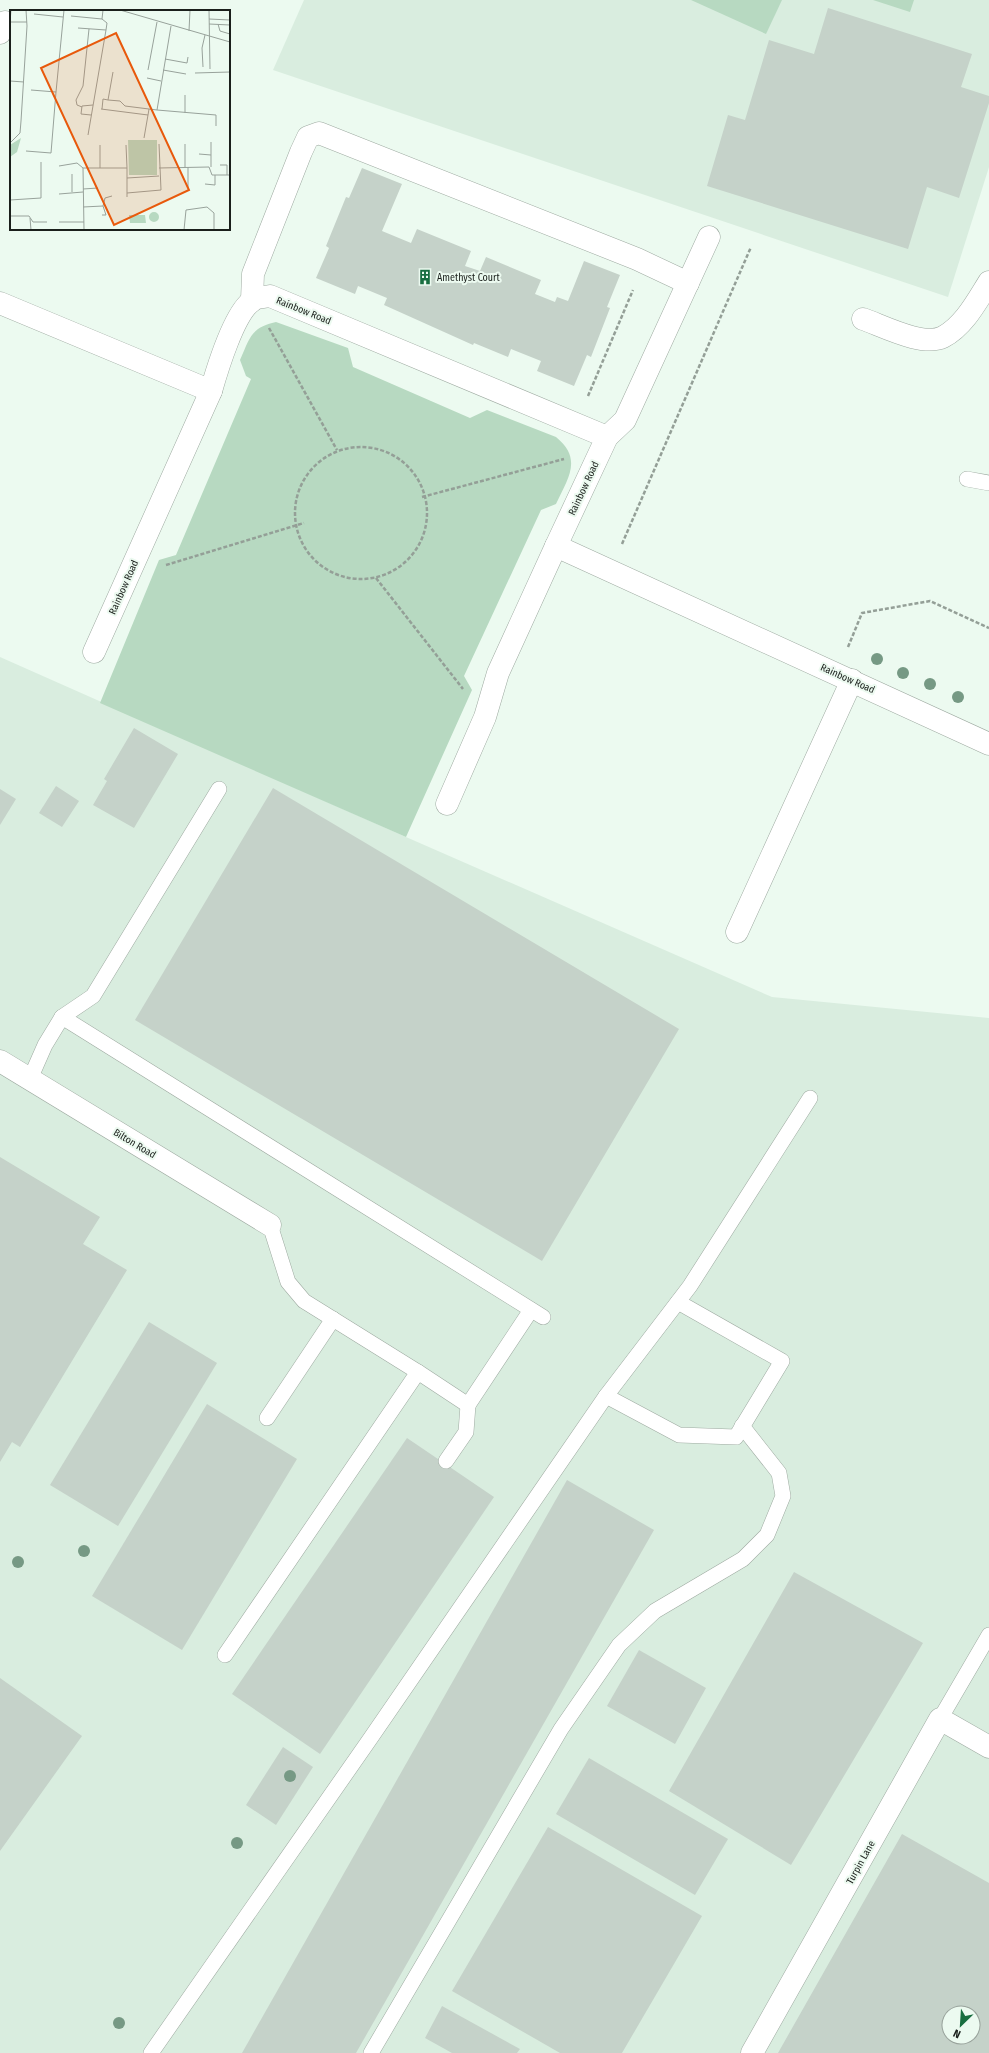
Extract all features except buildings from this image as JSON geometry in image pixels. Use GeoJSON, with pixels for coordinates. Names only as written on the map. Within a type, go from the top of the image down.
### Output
{"type":"FeatureCollection","features":[{"type":"Feature","properties":{"kind":"street"},"geometry":{"type":"LineString","coordinates":[[252,300],[253,274],[300,152],[308,138],[319,134],[645,262],[688,283]]}},
{"type":"Feature","properties":{"kind":"street"},"geometry":{"type":"LineString","coordinates":[[604,443],[625,420],[709,237]]}},
{"type":"Feature","properties":{"kind":"street"},"geometry":{"type":"LineString","coordinates":[[863,319],[904,335],[924,339],[942,338],[953,330],[972,310],[989,282]]}},
{"type":"Feature","properties":{"kind":"street","name":"Rainbow Road"},"geometry":{"type":"LineString","coordinates":[[94,652],[211,391],[221,358],[243,309],[252,300],[270,296],[576,424],[604,443],[556,546],[989,744]]}},
{"type":"Feature","properties":{"kind":"street"},"geometry":{"type":"LineString","coordinates":[[0,303],[211,391]]}},
{"type":"Feature","properties":{"kind":"street"},"geometry":{"type":"LineString","coordinates":[[447,804],[485,717],[498,672],[556,546]]}},
{"type":"Feature","properties":{"kind":"street"},"geometry":{"type":"LineString","coordinates":[[737,932],[844,677]]}},
{"type":"Feature","properties":{"kind":"street","name":"Bilton Road"},"geometry":{"type":"LineString","coordinates":[[0,1061],[270,1225]]}},
{"type":"Feature","properties":{"kind":"street"},"geometry":{"type":"LineString","coordinates":[[940,1719],[989,1747]]}},
{"type":"Feature","properties":{"kind":"street","name":"Turpin Lane"},"geometry":{"type":"LineString","coordinates":[[752,2053],[940,1719]]}},
{"type":"Feature","properties":{"kind":"lane"},"geometry":{"type":"LineString","coordinates":[[967,479],[989,483]]}},
{"type":"Feature","properties":{"kind":"lane"},"geometry":{"type":"LineString","coordinates":[[30,1079],[45,1045],[62,1017],[93,996],[219,789]]}},
{"type":"Feature","properties":{"kind":"lane"},"geometry":{"type":"LineString","coordinates":[[62,1017],[537,1313],[468,1405],[466,1432],[446,1461]]}},
{"type":"Feature","properties":{"kind":"lane"},"geometry":{"type":"LineString","coordinates":[[151,2053],[370,1739],[606,1396],[690,1286],[810,1098]]}},
{"type":"Feature","properties":{"kind":"lane"},"geometry":{"type":"LineString","coordinates":[[270,1225],[288,1282],[304,1301],[468,1405]]}},
{"type":"Feature","properties":{"kind":"lane"},"geometry":{"type":"LineString","coordinates":[[606,1396],[680,1435],[736,1437],[782,1361],[678,1302]]}},
{"type":"Feature","properties":{"kind":"lane"},"geometry":{"type":"LineString","coordinates":[[267,1418],[333,1319]]}},
{"type":"Feature","properties":{"kind":"lane"},"geometry":{"type":"LineString","coordinates":[[225,1655],[418,1372]]}},
{"type":"Feature","properties":{"kind":"lane"},"geometry":{"type":"LineString","coordinates":[[371,2053],[561,1729],[618,1645],[655,1611],[743,1559],[767,1535],[783,1496],[779,1473],[742,1426]]}},
{"type":"Feature","properties":{"kind":"lane"},"geometry":{"type":"LineString","coordinates":[[940,1719],[989,1635]]}},
{"type":"Feature","properties":{"kind":"path"},"geometry":{"type":"LineString","coordinates":[[610,570],[751,247]]}},
{"type":"Feature","properties":{"kind":"path"},"geometry":{"type":"LineString","coordinates":[[576,424],[645,262]]}},
{"type":"Feature","properties":{"kind":"path"},"geometry":{"type":"LineString","coordinates":[[252,300],[337,450]]}},
{"type":"Feature","properties":{"kind":"path"},"geometry":{"type":"LineString","coordinates":[[424,496],[604,443]]}},
{"type":"Feature","properties":{"kind":"path"},"geometry":{"type":"LineString","coordinates":[[368,447],[388,452],[404,462],[418,477],[424,496],[428,515],[425,533],[417,549],[406,563],[391,572],[376,578],[356,579],[338,575],[323,567],[310,554],[300,539],[295,524],[296,502],[302,483],[314,467],[337,450],[368,447]]}},
{"type":"Feature","properties":{"kind":"path"},"geometry":{"type":"LineString","coordinates":[[128,578],[295,524],[304,523]]}},
{"type":"Feature","properties":{"kind":"path"},"geometry":{"type":"LineString","coordinates":[[376,578],[485,717]]}},
{"type":"Feature","properties":{"kind":"path"},"geometry":{"type":"LineString","coordinates":[[844,677],[862,613],[930,601],[989,628]]}},
{"type":"Feature","properties":{"kind":"shaded area"},"geometry":{"type":"Polygon","coordinates":[[[304,0],[989,0],[989,167],[948,297],[273,70],[304,0]]]}},
{"type":"Feature","properties":{"kind":"shaded area"},"geometry":{"type":"Polygon","coordinates":[[[0,657],[772,997],[989,1018],[989,2053],[0,2053],[0,657]]]}},
{"type":"Feature","properties":{"kind":"green space"},"geometry":{"type":"Polygon","coordinates":[[[691,0],[782,0],[766,34],[691,0]]]}},
{"type":"Feature","properties":{"kind":"green space"},"geometry":{"type":"Polygon","coordinates":[[[873,0],[914,0],[910,12],[873,0]]]}},
{"type":"Feature","properties":{"kind":"green space"},"geometry":{"type":"Polygon","coordinates":[[[276,322],[348,348],[353,367],[470,418],[487,410],[556,437],[569,453],[571,469],[565,486],[556,504],[541,510],[464,676],[472,690],[406,837],[100,703],[159,560],[176,555],[251,379],[246,376],[240,360],[246,346],[252,335],[261,327],[276,322]]]}},
{"type":"Feature","properties":{"kind":"place","name":"Amethyst Court"},"geometry":{"type":"Point","coordinates":[425,277]}}]}
